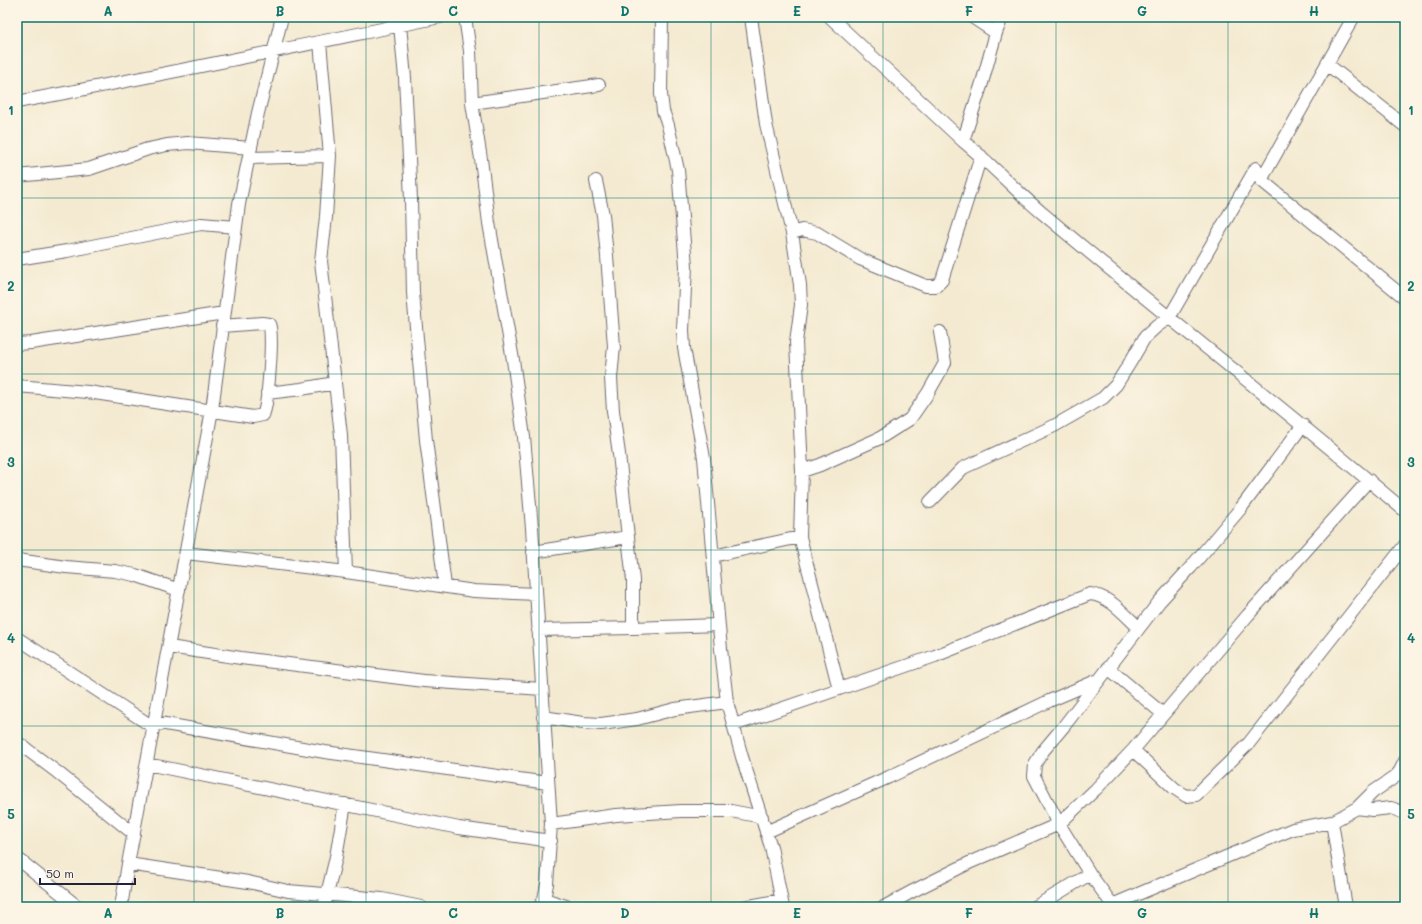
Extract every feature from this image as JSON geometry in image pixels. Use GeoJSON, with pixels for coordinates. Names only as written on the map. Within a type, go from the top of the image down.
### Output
{"type":"FeatureCollection","features":[{"type":"Feature","properties":{"kind":"street"},"geometry":{"type":"LineString","coordinates":[[17,102],[440,17]]}},
{"type":"Feature","properties":{"kind":"street"},"geometry":{"type":"LineString","coordinates":[[466,17],[470,51],[472,103],[489,223],[513,360],[524,437],[534,552],[543,717],[551,824],[548,878],[542,903],[569,907]]}},
{"type":"Feature","properties":{"kind":"street"},"geometry":{"type":"LineString","coordinates":[[662,17],[661,94],[663,111],[668,125],[678,170],[686,266],[683,330],[684,348],[704,458],[718,625],[727,702],[762,817],[778,879],[782,903],[744,907]]}},
{"type":"Feature","properties":{"kind":"street"},"geometry":{"type":"LineString","coordinates":[[752,17],[766,124],[792,232],[800,286],[800,305],[796,342],[802,471],[800,537],[839,689]]}},
{"type":"Feature","properties":{"kind":"street"},"geometry":{"type":"LineString","coordinates":[[830,17],[1030,202],[1169,318],[1303,425],[1405,510]]}},
{"type":"Feature","properties":{"kind":"street"},"geometry":{"type":"LineString","coordinates":[[972,17],[996,32]]}},
{"type":"Feature","properties":{"kind":"street"},"geometry":{"type":"LineString","coordinates":[[963,141],[982,83],[996,32],[1002,17]]}},
{"type":"Feature","properties":{"kind":"street"},"geometry":{"type":"LineString","coordinates":[[1352,17],[1353,18],[1261,180],[1405,298]]}},
{"type":"Feature","properties":{"kind":"street"},"geometry":{"type":"LineString","coordinates":[[121,907],[212,410],[239,204],[281,18]]}},
{"type":"Feature","properties":{"kind":"street"},"geometry":{"type":"LineString","coordinates":[[400,25],[405,78],[411,199],[412,293],[427,446],[445,586]]}},
{"type":"Feature","properties":{"kind":"street"},"geometry":{"type":"LineString","coordinates":[[320,42],[330,156],[326,217],[321,261],[341,435],[346,572]]}},
{"type":"Feature","properties":{"kind":"street"},"geometry":{"type":"LineString","coordinates":[[1327,64],[1405,126]]}},
{"type":"Feature","properties":{"kind":"street"},"geometry":{"type":"LineString","coordinates":[[472,103],[599,85]]}},
{"type":"Feature","properties":{"kind":"street"},"geometry":{"type":"LineString","coordinates":[[17,176],[89,169],[148,148],[188,143],[250,153],[330,156]]}},
{"type":"Feature","properties":{"kind":"street"},"geometry":{"type":"LineString","coordinates":[[792,232],[802,230],[817,233],[860,259],[926,286],[936,286],[942,280],[981,156]]}},
{"type":"Feature","properties":{"kind":"street"},"geometry":{"type":"LineString","coordinates":[[930,502],[963,468],[1054,426],[1103,398],[1116,384],[1145,337],[1169,318],[1256,168]]}},
{"type":"Feature","properties":{"kind":"street"},"geometry":{"type":"LineString","coordinates":[[596,181],[603,215],[607,256],[614,346],[612,378],[613,411],[620,460],[632,580],[633,628]]}},
{"type":"Feature","properties":{"kind":"street"},"geometry":{"type":"LineString","coordinates":[[17,259],[67,251],[201,224],[236,227]]}},
{"type":"Feature","properties":{"kind":"street"},"geometry":{"type":"LineString","coordinates":[[17,344],[224,313]]}},
{"type":"Feature","properties":{"kind":"street"},"geometry":{"type":"LineString","coordinates":[[17,386],[88,392],[253,417],[263,415],[267,393],[271,339],[269,324],[262,323],[222,326]]}},
{"type":"Feature","properties":{"kind":"street"},"geometry":{"type":"LineString","coordinates":[[802,471],[820,465],[880,438],[910,419],[928,393],[945,363],[940,332]]}},
{"type":"Feature","properties":{"kind":"street"},"geometry":{"type":"LineString","coordinates":[[267,393],[296,390],[335,383]]}},
{"type":"Feature","properties":{"kind":"street"},"geometry":{"type":"LineString","coordinates":[[1303,425],[1241,508],[1192,567],[1159,602],[1064,726],[1043,751],[1034,769],[1034,776],[1058,824],[1090,874],[1113,906],[1243,848],[1294,829],[1332,822],[1357,808],[1373,792],[1395,777],[1405,761]]}},
{"type":"Feature","properties":{"kind":"street"},"geometry":{"type":"LineString","coordinates":[[884,907],[971,862],[1058,824],[1096,789],[1133,750],[1248,615],[1369,480]]}},
{"type":"Feature","properties":{"kind":"street"},"geometry":{"type":"LineString","coordinates":[[713,556],[800,537]]}},
{"type":"Feature","properties":{"kind":"street"},"geometry":{"type":"LineString","coordinates":[[534,552],[628,538]]}},
{"type":"Feature","properties":{"kind":"street"},"geometry":{"type":"LineString","coordinates":[[1133,750],[1180,792],[1186,796],[1196,795],[1249,743],[1405,545]]}},
{"type":"Feature","properties":{"kind":"street"},"geometry":{"type":"LineString","coordinates":[[186,553],[346,572],[474,591],[536,594]]}},
{"type":"Feature","properties":{"kind":"street"},"geometry":{"type":"LineString","coordinates":[[17,560],[66,567],[115,571],[135,575],[179,590]]}},
{"type":"Feature","properties":{"kind":"street"},"geometry":{"type":"LineString","coordinates":[[734,725],[935,656],[1090,594],[1105,598],[1139,628]]}},
{"type":"Feature","properties":{"kind":"street"},"geometry":{"type":"LineString","coordinates":[[538,630],[718,625]]}},
{"type":"Feature","properties":{"kind":"street"},"geometry":{"type":"LineString","coordinates":[[17,638],[154,724],[325,752],[548,783]]}},
{"type":"Feature","properties":{"kind":"street"},"geometry":{"type":"LineString","coordinates":[[169,647],[241,658],[424,681],[542,689]]}},
{"type":"Feature","properties":{"kind":"street"},"geometry":{"type":"LineString","coordinates":[[1108,668],[1163,714]]}},
{"type":"Feature","properties":{"kind":"street"},"geometry":{"type":"LineString","coordinates":[[766,832],[889,778],[989,731],[1049,700],[1097,681]]}},
{"type":"Feature","properties":{"kind":"street"},"geometry":{"type":"LineString","coordinates":[[543,717],[600,724],[637,719],[675,709],[727,702]]}},
{"type":"Feature","properties":{"kind":"street"},"geometry":{"type":"LineString","coordinates":[[17,742],[134,834]]}},
{"type":"Feature","properties":{"kind":"street"},"geometry":{"type":"LineString","coordinates":[[147,764],[459,828],[551,841]]}},
{"type":"Feature","properties":{"kind":"street"},"geometry":{"type":"LineString","coordinates":[[324,907],[336,857],[345,804]]}},
{"type":"Feature","properties":{"kind":"street"},"geometry":{"type":"LineString","coordinates":[[1357,808],[1372,810],[1391,808],[1405,813]]}},
{"type":"Feature","properties":{"kind":"street"},"geometry":{"type":"LineString","coordinates":[[551,824],[616,815],[681,811],[731,811],[762,817]]}},
{"type":"Feature","properties":{"kind":"street"},"geometry":{"type":"LineString","coordinates":[[1332,822],[1346,907]]}},
{"type":"Feature","properties":{"kind":"street"},"geometry":{"type":"LineString","coordinates":[[17,858],[78,907]]}},
{"type":"Feature","properties":{"kind":"street"},"geometry":{"type":"LineString","coordinates":[[128,864],[248,882],[288,890],[382,900],[421,907]]}},
{"type":"Feature","properties":{"kind":"street"},"geometry":{"type":"LineString","coordinates":[[1035,907],[1090,874]]}}]}
